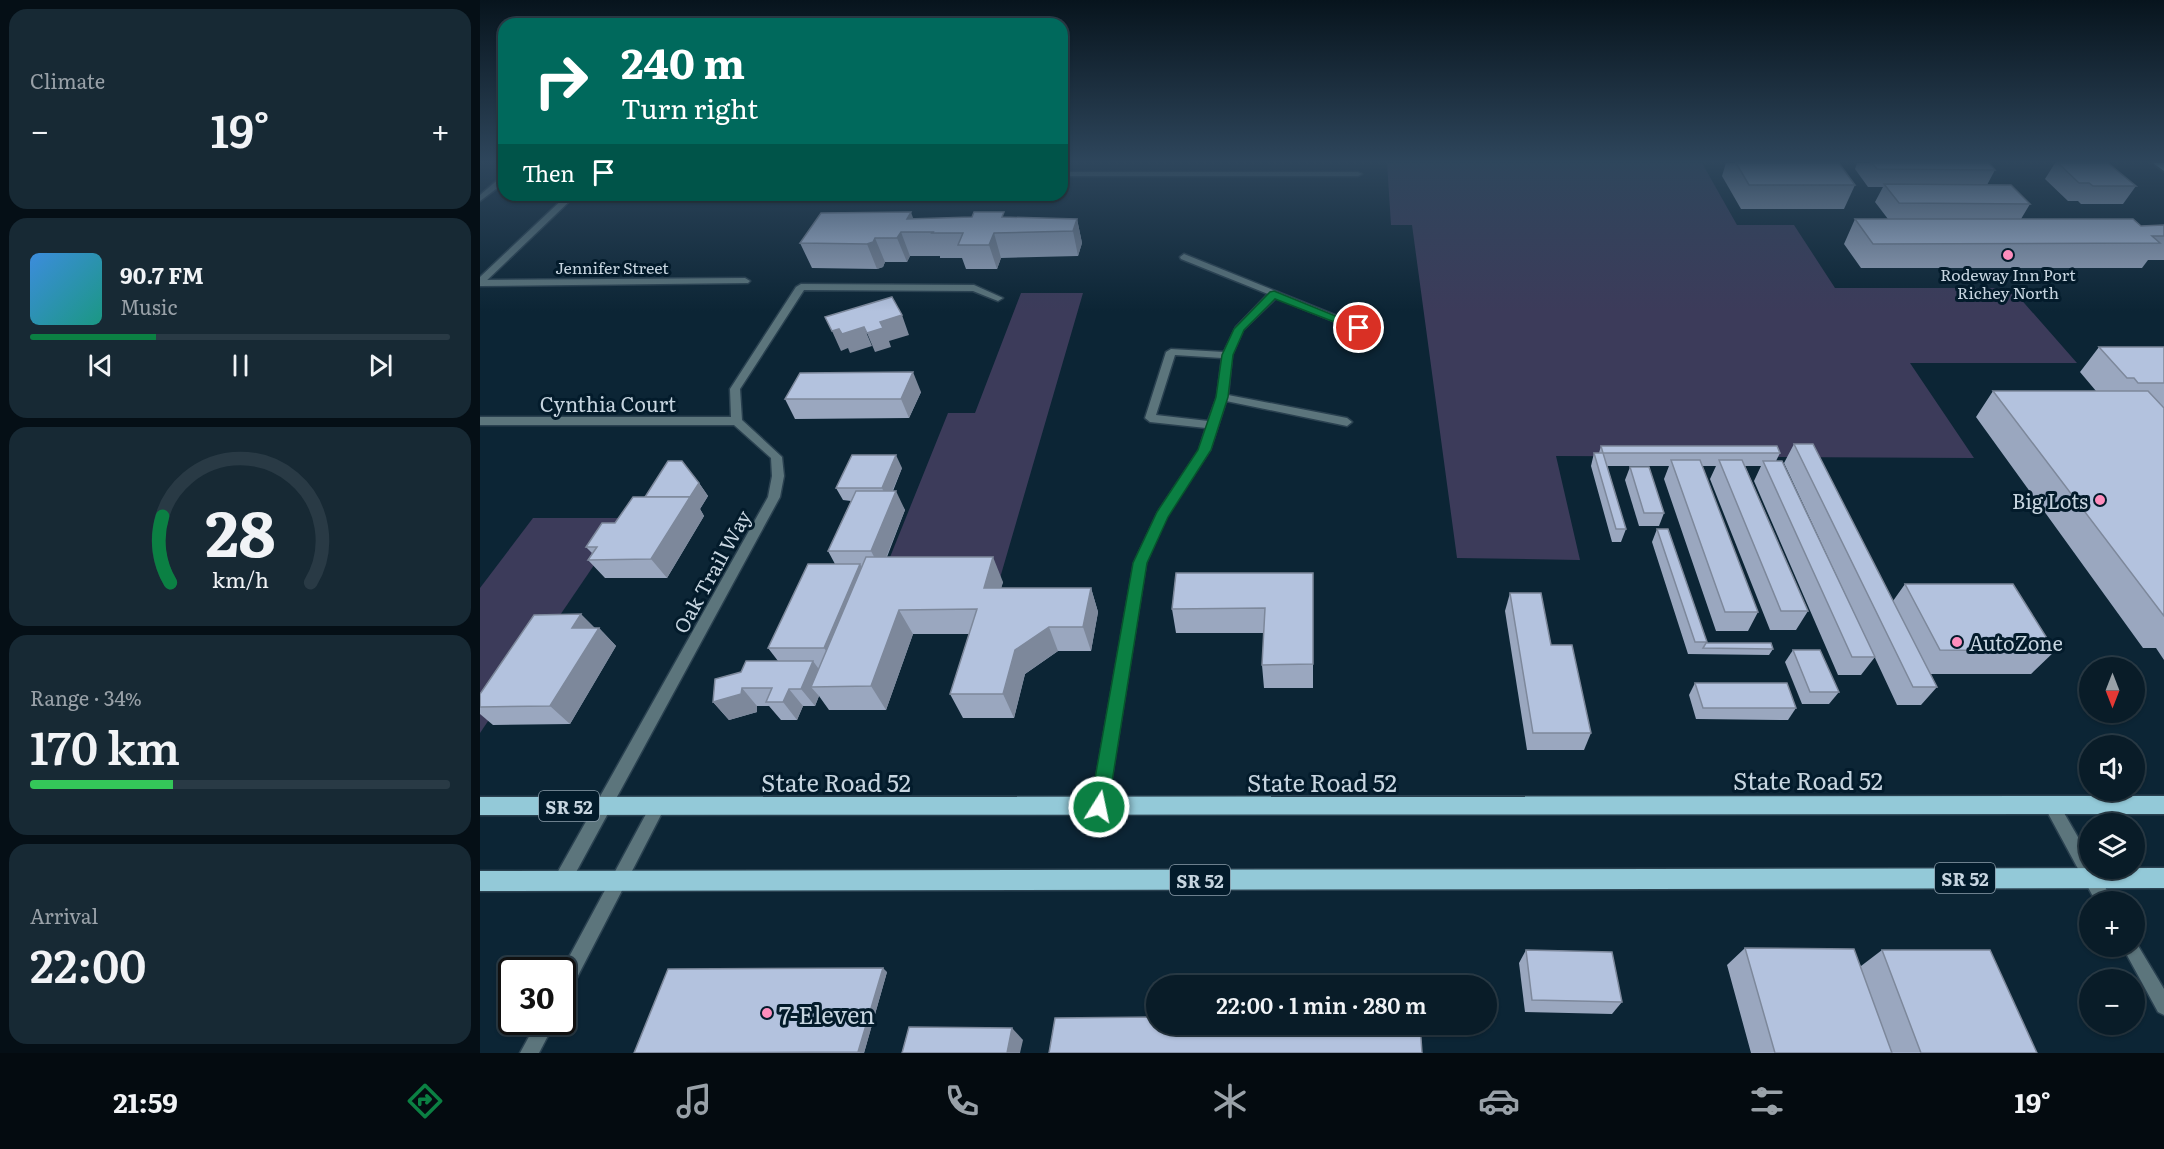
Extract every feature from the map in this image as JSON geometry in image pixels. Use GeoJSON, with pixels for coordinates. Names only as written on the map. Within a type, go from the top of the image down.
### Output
{"type":"FeatureCollection","features":[{"type":"Feature","properties":{"kind":"main road","name":"State Road 52"},"geometry":{"type":"LineString","coordinates":[[480,806],[2164,805]]}},
{"type":"Feature","properties":{"kind":"main road","name":"SR 52"},"geometry":{"type":"LineString","coordinates":[[480,881],[2079,878]]}},
{"type":"Feature","properties":{"kind":"main road","name":"SR 52"},"geometry":{"type":"LineString","coordinates":[[2145,878],[2164,878]]}},
{"type":"Feature","properties":{"kind":"street"},"geometry":{"type":"LineString","coordinates":[[480,282],[554,212]]}},
{"type":"Feature","properties":{"kind":"street"},"geometry":{"type":"LineString","coordinates":[[1184,257],[1359,328]]}},
{"type":"Feature","properties":{"kind":"street","name":"Jennifer Street"},"geometry":{"type":"LineString","coordinates":[[480,282],[745,281]]}},
{"type":"Feature","properties":{"kind":"street"},"geometry":{"type":"LineString","coordinates":[[737,421],[735,389],[801,287],[974,288],[998,298]]}},
{"type":"Feature","properties":{"kind":"street"},"geometry":{"type":"LineString","coordinates":[[1099,807],[1140,563],[1162,516],[1204,450],[1222,397],[1227,355],[1239,329],[1274,294]]}},
{"type":"Feature","properties":{"kind":"street"},"geometry":{"type":"LineString","coordinates":[[1212,425],[1150,418],[1171,352],[1227,355]]}},
{"type":"Feature","properties":{"kind":"street"},"geometry":{"type":"LineString","coordinates":[[1222,397],[1347,422]]}},
{"type":"Feature","properties":{"kind":"street","name":"Cynthia Court"},"geometry":{"type":"LineString","coordinates":[[480,421],[737,421]]}},
{"type":"Feature","properties":{"kind":"street","name":"Oak Trail Way"},"geometry":{"type":"LineString","coordinates":[[562,880],[774,497],[778,476],[776,457],[737,421]]}},
{"type":"Feature","properties":{"kind":"street"},"geometry":{"type":"LineString","coordinates":[[2051,804],[2079,856]]}},
{"type":"Feature","properties":{"kind":"street"},"geometry":{"type":"LineString","coordinates":[[576,963],[658,806]]}},
{"type":"Feature","properties":{"kind":"street"},"geometry":{"type":"LineString","coordinates":[[2136,957],[2164,1006]]}},
{"type":"Feature","properties":{"kind":"street"},"geometry":{"type":"LineString","coordinates":[[529,1053],[539,1035]]}},
{"type":"Feature","properties":{"kind":"shaded area"},"geometry":{"type":"Polygon","coordinates":[[[1390,212],[1730,212],[1737,225],[1794,225],[1835,288],[2011,288],[2077,363],[1910,363],[1974,458],[1556,456],[1580,560],[1457,558],[1412,225],[1391,225],[1390,212]]]}},
{"type":"Feature","properties":{"kind":"shaded area"},"geometry":{"type":"Polygon","coordinates":[[[1021,293],[1083,293],[1000,578],[880,582],[948,413],[975,413],[1021,293]]]}},
{"type":"Feature","properties":{"kind":"shaded area"},"geometry":{"type":"Polygon","coordinates":[[[533,518],[626,518],[480,733],[480,588],[533,518]]]}},
{"type":"Feature","properties":{"kind":"building"},"geometry":{"type":"Polygon","coordinates":[[[911,212],[907,219],[972,217],[974,212],[1004,212],[1002,217],[1077,219],[1073,231],[994,233],[989,245],[958,245],[963,233],[933,232],[901,232],[897,238],[875,238],[873,242],[867,244],[800,243],[821,213],[911,212]]]}},
{"type":"Feature","properties":{"kind":"building"},"geometry":{"type":"Polygon","coordinates":[[[1855,219],[2133,219],[2141,226],[2164,225],[2164,236],[2152,236],[2160,243],[1873,244],[1855,219]]]}},
{"type":"Feature","properties":{"kind":"building"},"geometry":{"type":"Polygon","coordinates":[[[892,297],[902,315],[880,322],[883,328],[867,333],[864,327],[842,334],[839,329],[832,331],[825,317],[892,297]]]}},
{"type":"Feature","properties":{"kind":"building"},"geometry":{"type":"Polygon","coordinates":[[[2099,347],[2164,347],[2164,383],[2138,383],[2134,378],[2127,378],[2099,347]]]}},
{"type":"Feature","properties":{"kind":"building"},"geometry":{"type":"Polygon","coordinates":[[[913,372],[901,399],[785,399],[800,373],[913,372]]]}},
{"type":"Feature","properties":{"kind":"building","name":"Big Lots"},"geometry":{"type":"Polygon","coordinates":[[[1993,391],[2148,391],[2164,408],[2164,616],[1993,391]]]}},
{"type":"Feature","properties":{"kind":"building"},"geometry":{"type":"Polygon","coordinates":[[[1794,444],[1813,444],[1937,687],[1913,687],[1794,444]]]}},
{"type":"Feature","properties":{"kind":"building"},"geometry":{"type":"Polygon","coordinates":[[[1601,446],[1777,446],[1780,453],[1603,453],[1601,446]]]}},
{"type":"Feature","properties":{"kind":"building"},"geometry":{"type":"Polygon","coordinates":[[[1594,453],[1603,453],[1626,529],[1616,529],[1594,453]]]}},
{"type":"Feature","properties":{"kind":"building"},"geometry":{"type":"Polygon","coordinates":[[[852,455],[896,455],[882,488],[836,488],[852,455]]]}},
{"type":"Feature","properties":{"kind":"building"},"geometry":{"type":"Polygon","coordinates":[[[1671,460],[1700,460],[1758,612],[1725,612],[1671,460]]]}},
{"type":"Feature","properties":{"kind":"building"},"geometry":{"type":"Polygon","coordinates":[[[1719,460],[1742,460],[1808,611],[1781,611],[1719,460]]]}},
{"type":"Feature","properties":{"kind":"building"},"geometry":{"type":"Polygon","coordinates":[[[668,461],[682,461],[699,483],[690,497],[645,497],[668,461]]]}},
{"type":"Feature","properties":{"kind":"building"},"geometry":{"type":"Polygon","coordinates":[[[1763,461],[1782,461],[1875,657],[1852,657],[1763,461]]]}},
{"type":"Feature","properties":{"kind":"building"},"geometry":{"type":"Polygon","coordinates":[[[1630,467],[1649,467],[1664,513],[1644,513],[1630,467]]]}},
{"type":"Feature","properties":{"kind":"building"},"geometry":{"type":"Polygon","coordinates":[[[856,491],[896,491],[871,551],[828,551],[856,491]]]}},
{"type":"Feature","properties":{"kind":"building"},"geometry":{"type":"Polygon","coordinates":[[[633,497],[690,497],[651,559],[588,560],[597,547],[586,547],[602,523],[615,523],[633,497]]]}},
{"type":"Feature","properties":{"kind":"building"},"geometry":{"type":"Polygon","coordinates":[[[1657,529],[1668,529],[1707,642],[1695,642],[1657,529]]]}},
{"type":"Feature","properties":{"kind":"building"},"geometry":{"type":"Polygon","coordinates":[[[866,557],[993,557],[984,588],[1091,588],[1083,627],[1049,627],[1015,650],[1003,694],[950,694],[977,609],[899,610],[871,686],[811,687],[866,557]]]}},
{"type":"Feature","properties":{"kind":"building"},"geometry":{"type":"Polygon","coordinates":[[[808,564],[860,564],[824,648],[768,648],[808,564]]]}},
{"type":"Feature","properties":{"kind":"building"},"geometry":{"type":"Polygon","coordinates":[[[1176,573],[1313,573],[1313,664],[1262,665],[1265,608],[1172,609],[1176,573]]]}},
{"type":"Feature","properties":{"kind":"building"},"geometry":{"type":"Polygon","coordinates":[[[1905,584],[2013,584],[2055,651],[1940,650],[1905,584]]]}},
{"type":"Feature","properties":{"kind":"building"},"geometry":{"type":"Polygon","coordinates":[[[1510,593],[1541,593],[1551,645],[1572,645],[1591,733],[1533,733],[1510,593]]]}},
{"type":"Feature","properties":{"kind":"building"},"geometry":{"type":"Polygon","coordinates":[[[581,614],[572,628],[599,628],[550,706],[480,707],[480,694],[534,615],[581,614]]]}},
{"type":"Feature","properties":{"kind":"building"},"geometry":{"type":"Polygon","coordinates":[[[1706,643],[1771,643],[1773,649],[1703,648],[1706,643]]]}},
{"type":"Feature","properties":{"kind":"building"},"geometry":{"type":"Polygon","coordinates":[[[1793,650],[1820,650],[1839,692],[1810,692],[1793,650]]]}},
{"type":"Feature","properties":{"kind":"building"},"geometry":{"type":"Polygon","coordinates":[[[746,661],[813,661],[801,689],[789,689],[783,702],[766,702],[772,688],[742,688],[741,694],[713,702],[715,679],[741,672],[746,661]]]}},
{"type":"Feature","properties":{"kind":"building"},"geometry":{"type":"Polygon","coordinates":[[[1695,683],[1787,683],[1796,708],[1703,708],[1695,683]]]}},
{"type":"Feature","properties":{"kind":"building"},"geometry":{"type":"Polygon","coordinates":[[[1745,948],[1854,949],[1892,1053],[1775,1053],[1745,948]]]}},
{"type":"Feature","properties":{"kind":"building"},"geometry":{"type":"Polygon","coordinates":[[[1526,950],[1612,952],[1622,1002],[1532,1000],[1526,950]]]}},
{"type":"Feature","properties":{"kind":"building"},"geometry":{"type":"Polygon","coordinates":[[[1882,950],[1990,950],[2037,1053],[1921,1053],[1882,950]]]}},
{"type":"Feature","properties":{"kind":"building","name":"7-Eleven"},"geometry":{"type":"Polygon","coordinates":[[[883,968],[858,1052],[634,1053],[668,969],[883,968]]]}},
{"type":"Feature","properties":{"kind":"building"},"geometry":{"type":"Polygon","coordinates":[[[1146,1017],[1146,1035],[1421,1035],[1422,1053],[1049,1053],[1055,1018],[1146,1017]]]}},
{"type":"Feature","properties":{"kind":"building"},"geometry":{"type":"Polygon","coordinates":[[[909,1027],[1012,1028],[1007,1053],[902,1053],[909,1027]]]}},
{"type":"Feature","properties":{"kind":"place","name":"Rodeway Inn Port Richey North"},"geometry":{"type":"Point","coordinates":[2008,255]}},
{"type":"Feature","properties":{"kind":"place","name":"Big Lots"},"geometry":{"type":"Point","coordinates":[2100,500]}},
{"type":"Feature","properties":{"kind":"place","name":"AutoZone"},"geometry":{"type":"Point","coordinates":[1957,642]}},
{"type":"Feature","properties":{"kind":"place","name":"7-Eleven"},"geometry":{"type":"Point","coordinates":[767,1013]}},
{"type":"Feature","properties":{"kind":"route"},"geometry":{"type":"LineString","coordinates":[[1099,807],[1140,563],[1162,516],[1204,450],[1222,397],[1227,355],[1239,329],[1274,294],[1359,328]]}}]}
